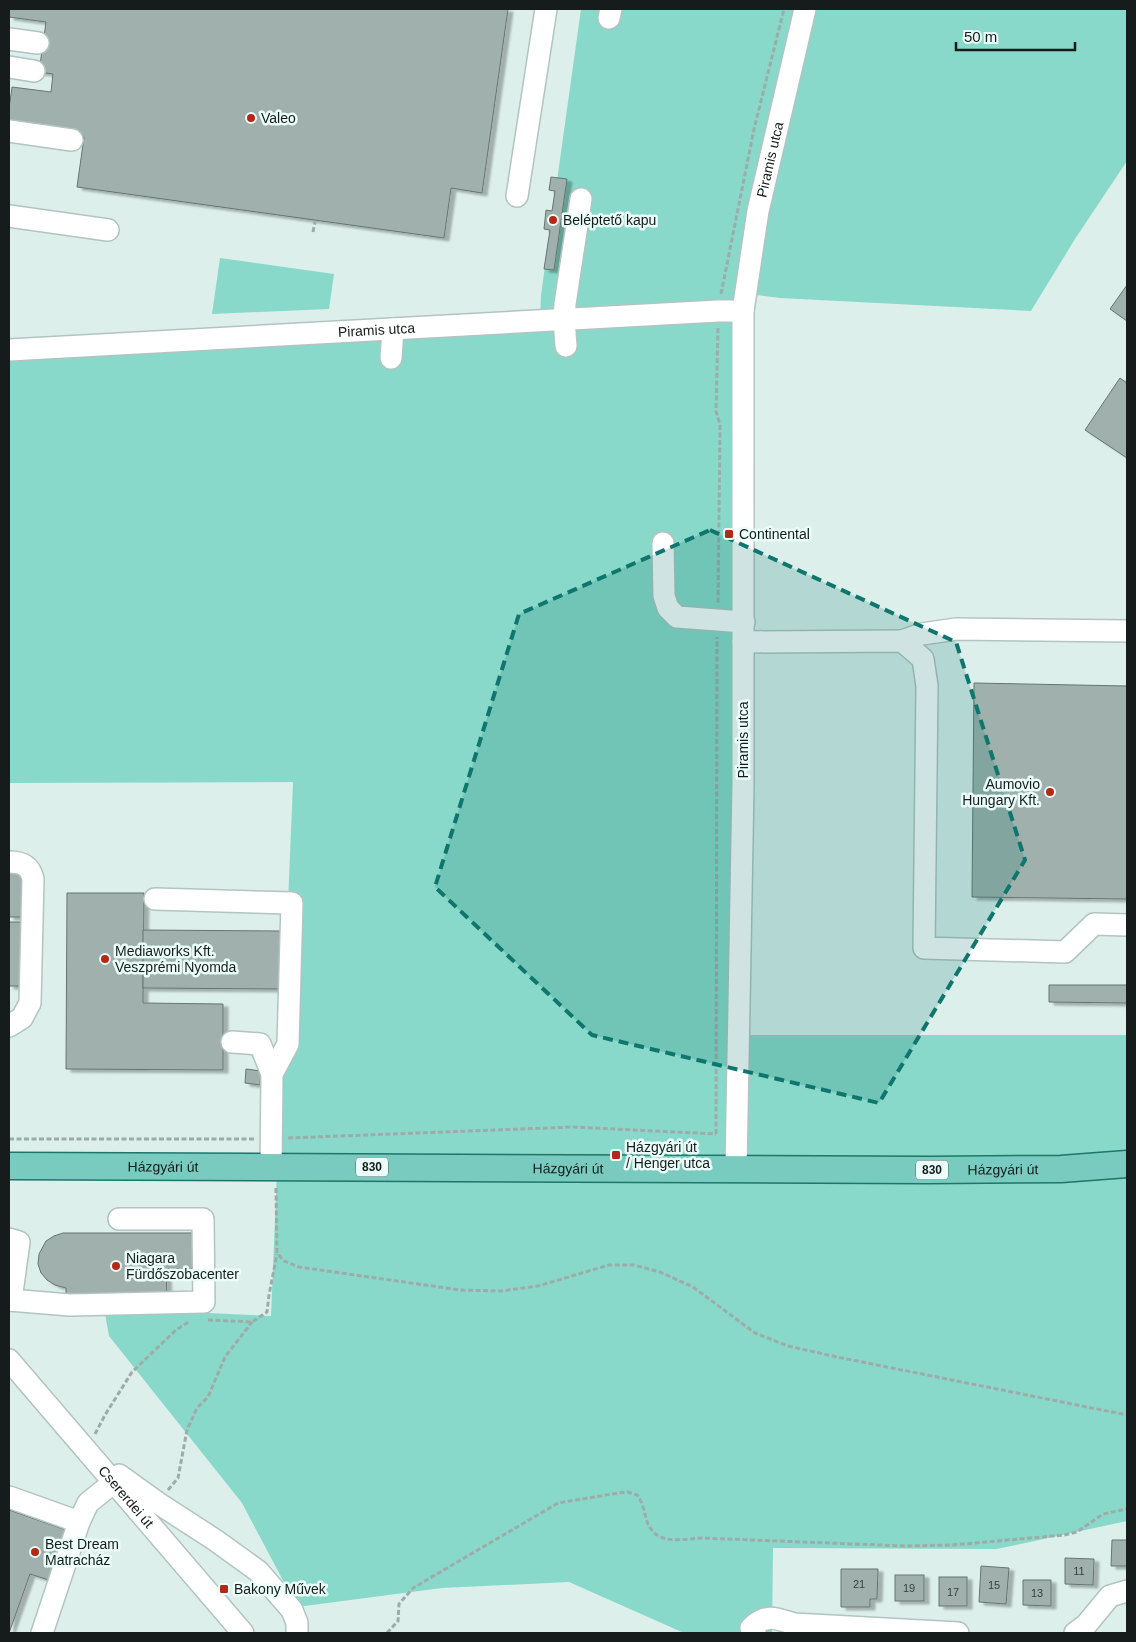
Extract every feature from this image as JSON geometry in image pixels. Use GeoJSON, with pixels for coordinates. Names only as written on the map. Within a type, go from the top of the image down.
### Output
{"type":"FeatureCollection","features":[{"type":"Feature","properties":{"kind":"main road","name":"Házgyári út"},"geometry":{"type":"LineString","coordinates":[[9,1166],[1061,1169],[1127,1164]]}},
{"type":"Feature","properties":{"kind":"street"},"geometry":{"type":"LineString","coordinates":[[517,196],[546,9]]}},
{"type":"Feature","properties":{"kind":"street","name":"Piramis utca"},"geometry":{"type":"LineString","coordinates":[[736,1169],[743,785],[743,311],[758,211],[805,9]]}},
{"type":"Feature","properties":{"kind":"street"},"geometry":{"type":"LineString","coordinates":[[9,39],[38,43]]}},
{"type":"Feature","properties":{"kind":"street"},"geometry":{"type":"LineString","coordinates":[[9,67],[34,71]]}},
{"type":"Feature","properties":{"kind":"street"},"geometry":{"type":"LineString","coordinates":[[9,131],[72,140]]}},
{"type":"Feature","properties":{"kind":"street"},"geometry":{"type":"LineString","coordinates":[[566,346],[564,304],[581,199]]}},
{"type":"Feature","properties":{"kind":"street"},"geometry":{"type":"LineString","coordinates":[[9,216],[108,230]]}},
{"type":"Feature","properties":{"kind":"street","name":"Piramis utca"},"geometry":{"type":"LineString","coordinates":[[9,350],[718,310],[743,311]]}},
{"type":"Feature","properties":{"kind":"street"},"geometry":{"type":"LineString","coordinates":[[391,358],[393,329]]}},
{"type":"Feature","properties":{"kind":"street"},"geometry":{"type":"LineString","coordinates":[[662,543],[664,596],[668,608],[677,617],[743,632],[902,641],[922,634],[956,629],[1127,631]]}},
{"type":"Feature","properties":{"kind":"street"},"geometry":{"type":"LineString","coordinates":[[902,641],[923,659],[927,686],[924,948],[1065,952],[1094,924],[1127,925]]}},
{"type":"Feature","properties":{"kind":"street"},"geometry":{"type":"LineString","coordinates":[[9,862],[26,865],[31,870],[33,880],[30,1003],[22,1018],[9,1026]]}},
{"type":"Feature","properties":{"kind":"street"},"geometry":{"type":"LineString","coordinates":[[154,899],[292,903],[288,1044],[272,1074]]}},
{"type":"Feature","properties":{"kind":"street"},"geometry":{"type":"LineString","coordinates":[[232,1042],[260,1044],[272,1074],[271,1139],[273,1167]]}},
{"type":"Feature","properties":{"kind":"street"},"geometry":{"type":"LineString","coordinates":[[9,1239],[19,1242],[10,1300],[70,1305],[204,1302],[203,1219],[119,1218]]}},
{"type":"Feature","properties":{"kind":"street","name":"Csererdei út"},"geometry":{"type":"LineString","coordinates":[[9,1360],[243,1633]]}},
{"type":"Feature","properties":{"kind":"street"},"geometry":{"type":"LineString","coordinates":[[87,1451],[158,1503],[258,1571],[292,1610],[297,1623],[297,1633]]}},
{"type":"Feature","properties":{"kind":"street"},"geometry":{"type":"LineString","coordinates":[[42,1633],[79,1522],[88,1503],[114,1482]]}},
{"type":"Feature","properties":{"kind":"street"},"geometry":{"type":"LineString","coordinates":[[9,1497],[79,1522]]}},
{"type":"Feature","properties":{"kind":"street"},"geometry":{"type":"LineString","coordinates":[[1075,1633],[1086,1626],[1110,1596],[1127,1591]]}},
{"type":"Feature","properties":{"kind":"street"},"geometry":{"type":"LineString","coordinates":[[755,1633],[751,1628],[759,1619],[767,1618],[779,1618],[787,1629],[958,1633]]}},
{"type":"Feature","properties":{"kind":"path"},"geometry":{"type":"LineString","coordinates":[[313,232],[315,222]]}},
{"type":"Feature","properties":{"kind":"path"},"geometry":{"type":"LineString","coordinates":[[9,1139],[271,1139],[573,1127],[737,1134]]}},
{"type":"Feature","properties":{"kind":"path"},"geometry":{"type":"LineString","coordinates":[[158,1503],[178,1478],[187,1430],[197,1408],[208,1397],[225,1357],[252,1322],[267,1312],[277,1253],[273,1167]]}},
{"type":"Feature","properties":{"kind":"path"},"geometry":{"type":"LineString","coordinates":[[277,1253],[284,1261],[299,1267],[460,1290],[510,1290],[538,1286],[609,1265],[634,1265],[660,1272],[692,1287],[755,1333],[788,1346],[1127,1415]]}},
{"type":"Feature","properties":{"kind":"path"},"geometry":{"type":"LineString","coordinates":[[87,1451],[105,1415],[132,1372],[176,1330],[192,1320]]}},
{"type":"Feature","properties":{"kind":"path"},"geometry":{"type":"LineString","coordinates":[[202,1320],[252,1322]]}},
{"type":"Feature","properties":{"kind":"path"},"geometry":{"type":"LineString","coordinates":[[387,1633],[398,1621],[399,1604],[413,1588],[558,1503],[628,1492],[637,1495],[643,1503],[648,1524],[653,1532],[660,1538],[672,1540],[701,1538],[905,1546],[952,1545],[1064,1535],[1077,1532],[1103,1514],[1127,1509]]}},
{"type":"Feature","properties":{"kind":"highlighted area"},"geometry":{"type":"Polygon","coordinates":[[[710,530],[956,642],[1025,860],[879,1103],[592,1035],[435,887],[519,614],[710,530]]]}},
{"type":"Feature","properties":{"kind":"green space"},"geometry":{"type":"Polygon","coordinates":[[[581,9],[1127,9],[1127,161],[1075,239],[1031,311],[780,298],[748,294],[741,1035],[1127,1035],[1127,1521],[997,1549],[773,1548],[772,1633],[684,1633],[569,1582],[442,1588],[297,1607],[242,1503],[109,1336],[104,1308],[271,1316],[293,782],[9,783],[9,352],[540,323],[541,295],[581,9]]]}},
{"type":"Feature","properties":{"kind":"green space"},"geometry":{"type":"Polygon","coordinates":[[[220,258],[334,274],[329,309],[212,314],[220,258]]]}},
{"type":"Feature","properties":{"kind":"building","name":"Valeo"},"geometry":{"type":"Polygon","coordinates":[[[9,9],[508,9],[482,193],[451,188],[444,238],[77,187],[84,137],[9,127],[12,87],[51,92],[53,74],[39,72],[46,22],[9,17],[9,9]]]}},
{"type":"Feature","properties":{"kind":"building","name":"Beléptető kapu"},"geometry":{"type":"Polygon","coordinates":[[[551,177],[567,179],[554,270],[544,269],[550,230],[544,229],[546,210],[552,211],[555,191],[549,190],[551,177]]]}},
{"type":"Feature","properties":{"kind":"building"},"geometry":{"type":"Polygon","coordinates":[[[1127,285],[1127,321],[1110,309],[1127,285]]]}},
{"type":"Feature","properties":{"kind":"building"},"geometry":{"type":"Polygon","coordinates":[[[1120,378],[1127,383],[1127,458],[1085,430],[1120,378]]]}},
{"type":"Feature","properties":{"kind":"building","name":"Aumovio Hungary Kft."},"geometry":{"type":"Polygon","coordinates":[[[974,683],[1127,686],[1127,899],[972,897],[974,683]]]}},
{"type":"Feature","properties":{"kind":"building"},"geometry":{"type":"Polygon","coordinates":[[[9,872],[24,872],[24,917],[9,917],[9,872]]]}},
{"type":"Feature","properties":{"kind":"building","name":"Mediaworks Kft. Veszprémi Nyomda"},"geometry":{"type":"Polygon","coordinates":[[[67,893],[144,893],[143,1003],[223,1004],[223,1070],[66,1069],[67,893]]]}},
{"type":"Feature","properties":{"kind":"building"},"geometry":{"type":"Polygon","coordinates":[[[9,922],[24,922],[22,986],[9,986],[9,922]]]}},
{"type":"Feature","properties":{"kind":"building"},"geometry":{"type":"Polygon","coordinates":[[[143,930],[280,931],[279,989],[143,988],[143,930]]]}},
{"type":"Feature","properties":{"kind":"building"},"geometry":{"type":"Polygon","coordinates":[[[1049,985],[1127,985],[1127,1003],[1049,1002],[1049,985]]]}},
{"type":"Feature","properties":{"kind":"building"},"geometry":{"type":"Polygon","coordinates":[[[246,1069],[261,1071],[260,1085],[245,1083],[246,1069]]]}},
{"type":"Feature","properties":{"kind":"building","name":"Niagara Fürdőszobacenter"},"geometry":{"type":"Polygon","coordinates":[[[63,1233],[194,1233],[194,1269],[166,1269],[167,1296],[66,1297],[66,1288],[55,1285],[47,1280],[41,1273],[38,1264],[39,1254],[46,1241],[63,1233]]]}},
{"type":"Feature","properties":{"kind":"building","name":"Best Dream Matracház"},"geometry":{"type":"Polygon","coordinates":[[[9,1510],[69,1531],[52,1581],[30,1574],[9,1633],[9,1510]]]}},
{"type":"Feature","properties":{"kind":"building"},"geometry":{"type":"Polygon","coordinates":[[[1112,1540],[1127,1540],[1127,1566],[1111,1566],[1112,1540]]]}},
{"type":"Feature","properties":{"kind":"building"},"geometry":{"type":"Polygon","coordinates":[[[1065,1558],[1094,1559],[1093,1585],[1065,1584],[1065,1558]]]}},
{"type":"Feature","properties":{"kind":"building"},"geometry":{"type":"Polygon","coordinates":[[[981,1566],[1009,1568],[1006,1604],[979,1602],[981,1566]]]}},
{"type":"Feature","properties":{"kind":"building"},"geometry":{"type":"Polygon","coordinates":[[[841,1569],[878,1569],[877,1599],[870,1599],[870,1607],[841,1607],[841,1569]]]}},
{"type":"Feature","properties":{"kind":"building"},"geometry":{"type":"Polygon","coordinates":[[[895,1575],[924,1575],[924,1601],[895,1601],[895,1575]]]}},
{"type":"Feature","properties":{"kind":"building"},"geometry":{"type":"Polygon","coordinates":[[[939,1577],[967,1577],[967,1606],[939,1606],[939,1577]]]}},
{"type":"Feature","properties":{"kind":"building"},"geometry":{"type":"Polygon","coordinates":[[[1023,1580],[1051,1580],[1051,1606],[1023,1605],[1023,1580]]]}},
{"type":"Feature","properties":{"kind":"place","name":"Valeo"},"geometry":{"type":"Point","coordinates":[251,118]}},
{"type":"Feature","properties":{"kind":"place","name":"Beléptető kapu"},"geometry":{"type":"Point","coordinates":[553,220]}},
{"type":"Feature","properties":{"kind":"place","name":"Continental"},"geometry":{"type":"Point","coordinates":[729,534]}},
{"type":"Feature","properties":{"kind":"place","name":"Aumovio Hungary Kft."},"geometry":{"type":"Point","coordinates":[1050,792]}},
{"type":"Feature","properties":{"kind":"place","name":"Mediaworks Kft. Veszprémi Nyomda"},"geometry":{"type":"Point","coordinates":[105,959]}},
{"type":"Feature","properties":{"kind":"place","name":"Házgyári út / Henger utca"},"geometry":{"type":"Point","coordinates":[616,1155]}},
{"type":"Feature","properties":{"kind":"place","name":"Niagara Fürdőszobacenter"},"geometry":{"type":"Point","coordinates":[116,1266]}},
{"type":"Feature","properties":{"kind":"place","name":"Best Dream Matracház"},"geometry":{"type":"Point","coordinates":[35,1552]}},
{"type":"Feature","properties":{"kind":"place","name":"Bakony Művek"},"geometry":{"type":"Point","coordinates":[224,1589]}}]}
